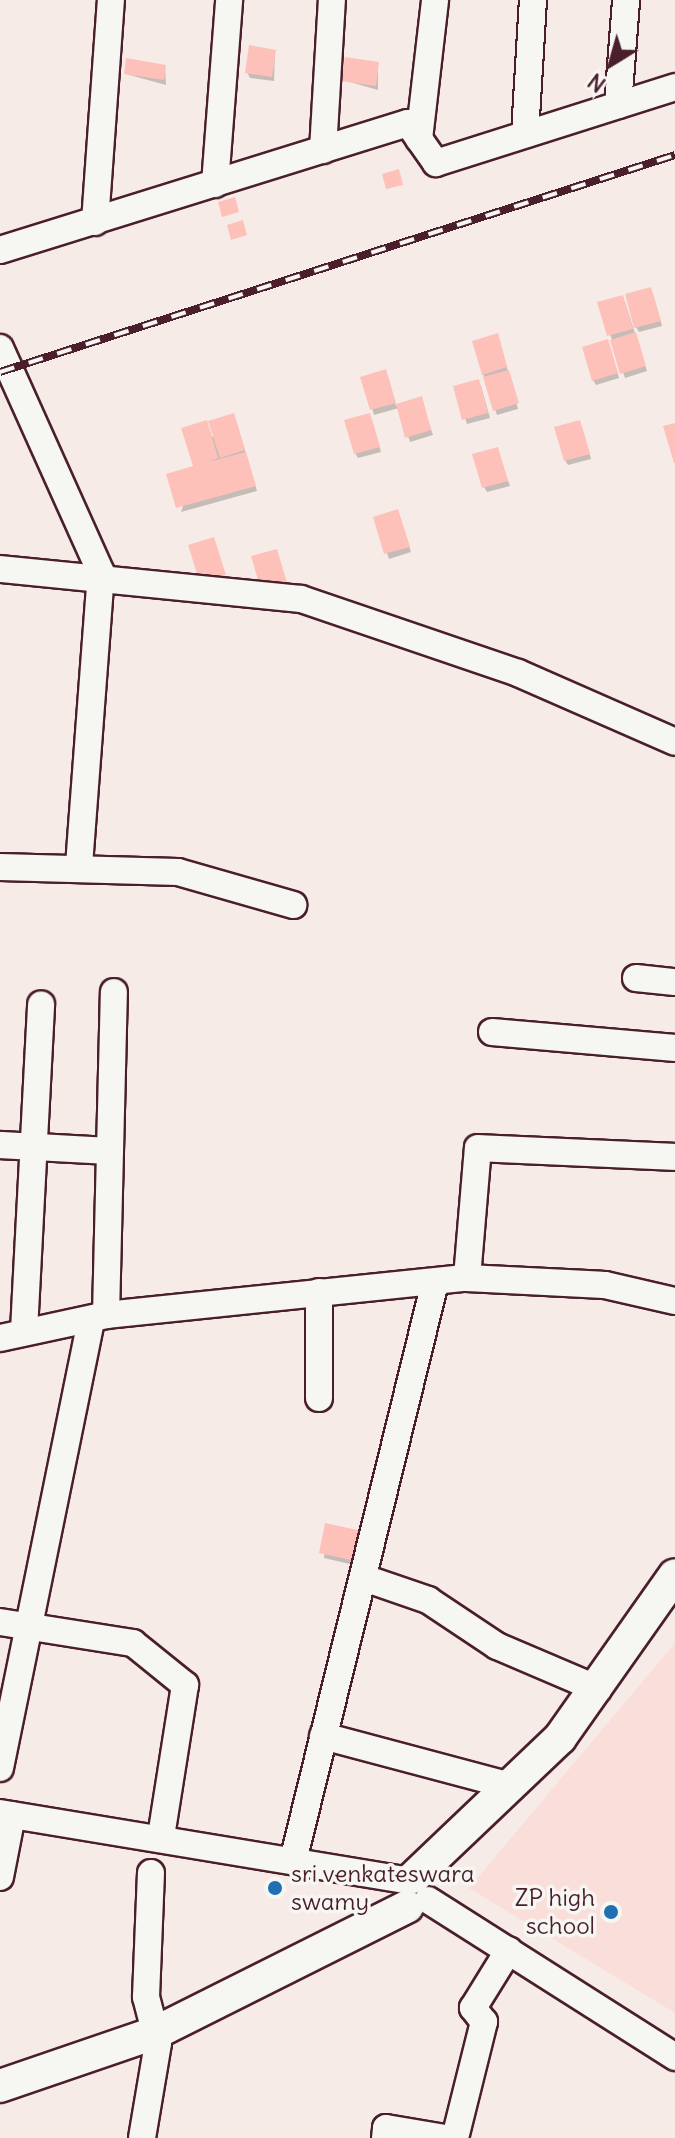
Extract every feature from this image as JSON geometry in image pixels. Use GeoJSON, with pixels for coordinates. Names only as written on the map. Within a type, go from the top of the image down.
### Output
{"type":"FeatureCollection","features":[{"type":"Feature","properties":{"kind":"main road"},"geometry":{"type":"LineString","coordinates":[[0,2086],[152,2025],[410,1892],[598,1689],[675,1575]]}},
{"type":"Feature","properties":{"kind":"main road"},"geometry":{"type":"LineString","coordinates":[[0,2067],[152,2025]]}},
{"type":"Feature","properties":{"kind":"street"},"geometry":{"type":"LineString","coordinates":[[95,222],[111,0]]}},
{"type":"Feature","properties":{"kind":"street"},"geometry":{"type":"LineString","coordinates":[[215,184],[229,0]]}},
{"type":"Feature","properties":{"kind":"street"},"geometry":{"type":"LineString","coordinates":[[323,150],[332,0]]}},
{"type":"Feature","properties":{"kind":"street"},"geometry":{"type":"LineString","coordinates":[[419,139],[435,0]]}},
{"type":"Feature","properties":{"kind":"street"},"geometry":{"type":"LineString","coordinates":[[525,134],[533,0]]}},
{"type":"Feature","properties":{"kind":"street"},"geometry":{"type":"LineString","coordinates":[[618,105],[626,0]]}},
{"type":"Feature","properties":{"kind":"street"},"geometry":{"type":"LineString","coordinates":[[0,250],[408,123],[436,163],[675,87]]}},
{"type":"Feature","properties":{"kind":"street"},"geometry":{"type":"LineString","coordinates":[[0,348],[43,451],[90,536],[101,573],[79,865]]}},
{"type":"Feature","properties":{"kind":"street"},"geometry":{"type":"LineString","coordinates":[[0,569],[101,573],[301,599],[518,673],[675,742]]}},
{"type":"Feature","properties":{"kind":"street"},"geometry":{"type":"LineString","coordinates":[[0,867],[79,865],[178,872],[293,905]]}},
{"type":"Feature","properties":{"kind":"street"},"geometry":{"type":"LineString","coordinates":[[636,978],[675,982]]}},
{"type":"Feature","properties":{"kind":"street"},"geometry":{"type":"LineString","coordinates":[[0,1768],[27,1623],[99,1318],[110,1151],[114,992]]}},
{"type":"Feature","properties":{"kind":"street"},"geometry":{"type":"LineString","coordinates":[[41,1004],[32,1148],[12,1334],[99,1318],[467,1278],[605,1285],[675,1301]]}},
{"type":"Feature","properties":{"kind":"street"},"geometry":{"type":"LineString","coordinates":[[492,1032],[675,1048]]}},
{"type":"Feature","properties":{"kind":"street"},"geometry":{"type":"LineString","coordinates":[[0,1145],[110,1151]]}},
{"type":"Feature","properties":{"kind":"street"},"geometry":{"type":"LineString","coordinates":[[467,1278],[478,1148],[675,1157]]}},
{"type":"Feature","properties":{"kind":"street"},"geometry":{"type":"LineString","coordinates":[[294,1857],[323,1736],[367,1579],[435,1282]]}},
{"type":"Feature","properties":{"kind":"street"},"geometry":{"type":"LineString","coordinates":[[319,1292],[319,1398]]}},
{"type":"Feature","properties":{"kind":"street"},"geometry":{"type":"LineString","coordinates":[[367,1579],[428,1600],[525,1661],[598,1689]]}},
{"type":"Feature","properties":{"kind":"street"},"geometry":{"type":"LineString","coordinates":[[0,1622],[27,1623],[133,1643],[185,1685],[161,1837]]}},
{"type":"Feature","properties":{"kind":"street"},"geometry":{"type":"LineString","coordinates":[[323,1736],[511,1786]]}},
{"type":"Feature","properties":{"kind":"street"},"geometry":{"type":"LineString","coordinates":[[0,1877],[6,1814],[294,1857],[410,1892],[509,1950],[675,2057]]}},
{"type":"Feature","properties":{"kind":"street"},"geometry":{"type":"LineString","coordinates":[[142,2138],[152,2025],[151,1873]]}},
{"type":"Feature","properties":{"kind":"street"},"geometry":{"type":"LineString","coordinates":[[455,2138],[484,2022],[473,2008],[509,1950]]}},
{"type":"Feature","properties":{"kind":"street"},"geometry":{"type":"LineString","coordinates":[[385,2138],[386,2128],[445,2138]]}},
{"type":"Feature","properties":{"kind":"shaded area"},"geometry":{"type":"Polygon","coordinates":[[[675,1643],[675,2013],[469,1888],[675,1643]]]}},
{"type":"Feature","properties":{"kind":"building"},"geometry":{"type":"Polygon","coordinates":[[[249,45],[276,50],[272,77],[245,73],[249,45]]]}},
{"type":"Feature","properties":{"kind":"building"},"geometry":{"type":"Polygon","coordinates":[[[345,57],[379,62],[376,86],[341,81],[345,57]]]}},
{"type":"Feature","properties":{"kind":"building"},"geometry":{"type":"Polygon","coordinates":[[[126,58],[166,65],[164,80],[124,74],[126,58]]]}},
{"type":"Feature","properties":{"kind":"building"},"geometry":{"type":"Polygon","coordinates":[[[399,169],[403,185],[386,189],[382,174],[399,169]]]}},
{"type":"Feature","properties":{"kind":"building"},"geometry":{"type":"Polygon","coordinates":[[[235,197],[239,212],[222,217],[218,202],[235,197]]]}},
{"type":"Feature","properties":{"kind":"building"},"geometry":{"type":"Polygon","coordinates":[[[243,220],[247,235],[231,240],[227,225],[243,220]]]}},
{"type":"Feature","properties":{"kind":"building"},"geometry":{"type":"Polygon","coordinates":[[[651,287],[661,321],[634,328],[625,294],[651,287]]]}},
{"type":"Feature","properties":{"kind":"building"},"geometry":{"type":"Polygon","coordinates":[[[623,295],[633,329],[607,336],[597,302],[623,295]]]}},
{"type":"Feature","properties":{"kind":"building"},"geometry":{"type":"Polygon","coordinates":[[[636,332],[646,366],[620,374],[610,340],[636,332]]]}},
{"type":"Feature","properties":{"kind":"building"},"geometry":{"type":"Polygon","coordinates":[[[498,333],[507,367],[482,375],[472,341],[498,333]]]}},
{"type":"Feature","properties":{"kind":"building"},"geometry":{"type":"Polygon","coordinates":[[[608,339],[618,373],[592,381],[582,347],[608,339]]]}},
{"type":"Feature","properties":{"kind":"building"},"geometry":{"type":"Polygon","coordinates":[[[386,369],[396,403],[370,410],[360,377],[386,369]]]}},
{"type":"Feature","properties":{"kind":"building"},"geometry":{"type":"Polygon","coordinates":[[[509,370],[519,403],[493,411],[483,377],[509,370]]]}},
{"type":"Feature","properties":{"kind":"building"},"geometry":{"type":"Polygon","coordinates":[[[479,379],[488,413],[462,420],[453,386],[479,379]]]}},
{"type":"Feature","properties":{"kind":"building"},"geometry":{"type":"Polygon","coordinates":[[[422,396],[431,430],[405,438],[396,404],[422,396]]]}},
{"type":"Feature","properties":{"kind":"building"},"geometry":{"type":"Polygon","coordinates":[[[234,413],[245,450],[220,458],[208,421],[234,413]]]}},
{"type":"Feature","properties":{"kind":"building"},"geometry":{"type":"Polygon","coordinates":[[[370,413],[380,447],[354,454],[344,420],[370,413]]]}},
{"type":"Feature","properties":{"kind":"building"},"geometry":{"type":"Polygon","coordinates":[[[207,420],[218,458],[208,462],[246,452],[256,486],[176,508],[166,474],[193,466],[181,428],[207,420]]]}},
{"type":"Feature","properties":{"kind":"building"},"geometry":{"type":"Polygon","coordinates":[[[580,420],[590,454],[564,461],[554,427],[580,420]]]}},
{"type":"Feature","properties":{"kind":"building"},"geometry":{"type":"Polygon","coordinates":[[[675,423],[675,463],[674,463],[663,426],[675,423]]]}},
{"type":"Feature","properties":{"kind":"building"},"geometry":{"type":"Polygon","coordinates":[[[498,447],[508,481],[482,488],[472,454],[498,447]]]}},
{"type":"Feature","properties":{"kind":"building"},"geometry":{"type":"Polygon","coordinates":[[[398,509],[410,547],[384,554],[373,517],[398,509]]]}},
{"type":"Feature","properties":{"kind":"building"},"geometry":{"type":"Polygon","coordinates":[[[214,537],[226,575],[200,583],[188,545],[214,537]]]}},
{"type":"Feature","properties":{"kind":"building"},"geometry":{"type":"Polygon","coordinates":[[[277,549],[287,583],[261,590],[251,556],[277,549]]]}},
{"type":"Feature","properties":{"kind":"building"},"geometry":{"type":"Polygon","coordinates":[[[325,1523],[362,1531],[356,1561],[319,1553],[325,1523]]]}},
{"type":"Feature","properties":{"kind":"railway"},"geometry":{"type":"LineString","coordinates":[[0,372],[675,155]]}},
{"type":"Feature","properties":{"kind":"place","name":"sri venkateswara swamy"},"geometry":{"type":"Point","coordinates":[275,1888]}},
{"type":"Feature","properties":{"kind":"place","name":"ZP high school"},"geometry":{"type":"Point","coordinates":[611,1912]}}]}
